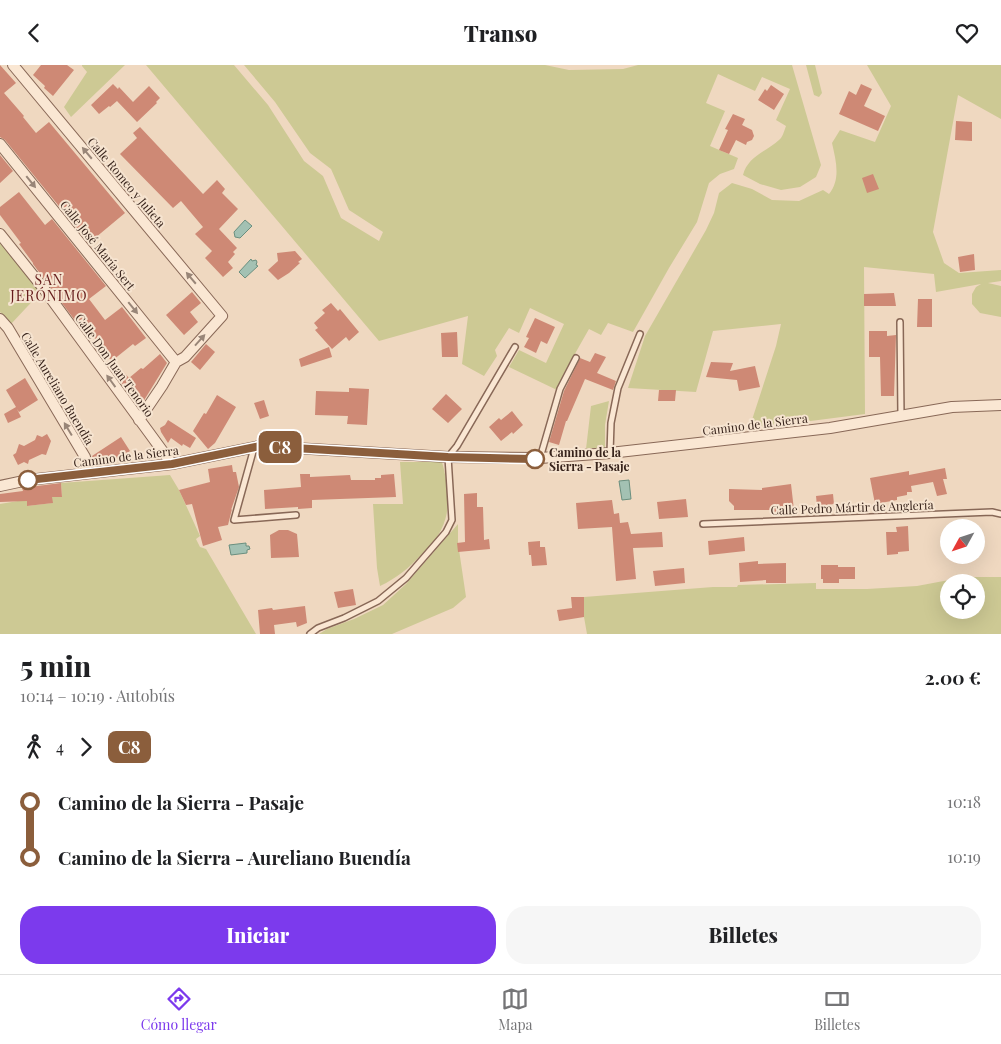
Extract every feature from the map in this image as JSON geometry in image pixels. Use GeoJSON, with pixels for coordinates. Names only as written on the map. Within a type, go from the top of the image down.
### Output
{"type":"FeatureCollection","features":[{"type":"Feature","properties":{"kind":"street","name":"Calle Romeo y Julieta"},"geometry":{"type":"LineString","coordinates":[[13,65],[222,315],[185,357],[176,362]]}},
{"type":"Feature","properties":{"kind":"street","name":"Calle José María Sert"},"geometry":{"type":"LineString","coordinates":[[0,144],[176,362]]}},
{"type":"Feature","properties":{"kind":"street","name":"Calle Don Juan Tenorio"},"geometry":{"type":"LineString","coordinates":[[0,234],[44,289],[172,464]]}},
{"type":"Feature","properties":{"kind":"street","name":"Calle Aureliano Buendía"},"geometry":{"type":"LineString","coordinates":[[0,319],[8,328],[84,457],[87,473]]}},
{"type":"Feature","properties":{"kind":"street"},"geometry":{"type":"LineString","coordinates":[[139,420],[176,362]]}},
{"type":"Feature","properties":{"kind":"street","name":"Camino de la Sierra"},"geometry":{"type":"LineString","coordinates":[[0,486],[28,480],[172,464],[260,446],[448,457],[540,459],[830,428],[952,407],[1001,405]]}},
{"type":"Feature","properties":{"kind":"lane"},"geometry":{"type":"LineString","coordinates":[[900,322],[902,416]]}},
{"type":"Feature","properties":{"kind":"lane"},"geometry":{"type":"LineString","coordinates":[[610,453],[611,423],[618,388],[640,334]]}},
{"type":"Feature","properties":{"kind":"lane"},"geometry":{"type":"LineString","coordinates":[[310,634],[318,628],[344,618],[378,601],[406,578],[446,532],[452,520],[448,457],[457,446],[515,347]]}},
{"type":"Feature","properties":{"kind":"lane"},"geometry":{"type":"LineString","coordinates":[[540,459],[560,389],[576,358]]}},
{"type":"Feature","properties":{"kind":"lane"},"geometry":{"type":"LineString","coordinates":[[254,447],[234,519],[296,515]]}},
{"type":"Feature","properties":{"kind":"lane","name":"Calle Pedro Mártir de Anglería"},"geometry":{"type":"LineString","coordinates":[[703,523],[992,512],[1001,514]]}},
{"type":"Feature","properties":{"kind":"shaded area"},"geometry":{"type":"Polygon","coordinates":[[[82,65],[125,65],[71,117],[64,107],[87,72],[82,65]]]}},
{"type":"Feature","properties":{"kind":"shaded area"},"geometry":{"type":"Polygon","coordinates":[[[146,65],[234,65],[268,105],[304,161],[323,176],[341,218],[379,241],[383,232],[349,210],[331,169],[310,153],[275,102],[244,65],[545,65],[569,70],[623,69],[638,65],[792,65],[821,165],[816,177],[800,187],[781,190],[760,184],[743,175],[753,159],[782,136],[786,126],[776,120],[790,89],[762,77],[755,91],[718,74],[706,103],[725,111],[710,146],[738,158],[734,169],[720,174],[709,183],[697,222],[633,332],[608,323],[601,335],[589,329],[564,373],[557,390],[509,367],[519,350],[546,363],[564,324],[530,308],[519,333],[509,328],[495,350],[497,356],[484,376],[462,364],[468,316],[379,341],[146,65]]]}},
{"type":"Feature","properties":{"kind":"shaded area"},"geometry":{"type":"Polygon","coordinates":[[[806,65],[815,65],[822,93],[819,97],[814,95],[806,65]]]}},
{"type":"Feature","properties":{"kind":"shaded area"},"geometry":{"type":"Polygon","coordinates":[[[867,65],[1001,65],[1001,119],[958,95],[933,232],[944,263],[959,273],[1001,270],[1001,281],[988,283],[1001,286],[1001,317],[980,313],[972,304],[972,294],[976,287],[981,284],[936,292],[934,274],[864,267],[865,414],[749,429],[776,346],[781,324],[713,331],[696,392],[628,388],[645,336],[706,230],[714,213],[719,193],[732,183],[752,189],[772,200],[799,201],[823,190],[829,194],[833,188],[836,176],[836,163],[832,143],[840,130],[875,142],[891,106],[867,65]]]}},
{"type":"Feature","properties":{"kind":"shaded area"},"geometry":{"type":"Polygon","coordinates":[[[245,220],[252,226],[240,238],[235,237],[234,232],[245,220]]]}},
{"type":"Feature","properties":{"kind":"shaded area"},"geometry":{"type":"Polygon","coordinates":[[[0,239],[41,292],[11,324],[0,312],[0,239]]]}},
{"type":"Feature","properties":{"kind":"shaded area"},"geometry":{"type":"Polygon","coordinates":[[[251,259],[252,261],[256,260],[256,265],[258,266],[245,278],[239,272],[251,259]]]}},
{"type":"Feature","properties":{"kind":"shaded area"},"geometry":{"type":"Polygon","coordinates":[[[609,401],[605,425],[605,448],[586,449],[591,406],[609,401]]]}},
{"type":"Feature","properties":{"kind":"shaded area"},"geometry":{"type":"Polygon","coordinates":[[[400,462],[442,462],[448,496],[447,514],[439,533],[430,546],[392,580],[380,586],[373,504],[403,504],[400,462]]]}},
{"type":"Feature","properties":{"kind":"shaded area"},"geometry":{"type":"Polygon","coordinates":[[[170,475],[200,536],[196,539],[200,547],[206,549],[256,634],[0,634],[0,504],[24,500],[27,501],[27,506],[52,503],[52,497],[62,496],[61,483],[170,475]]]}},
{"type":"Feature","properties":{"kind":"shaded area"},"geometry":{"type":"Polygon","coordinates":[[[629,480],[631,499],[622,500],[619,481],[629,480]]]}},
{"type":"Feature","properties":{"kind":"shaded area"},"geometry":{"type":"Polygon","coordinates":[[[458,524],[458,543],[466,597],[453,608],[392,634],[319,634],[383,605],[406,584],[458,524]]]}},
{"type":"Feature","properties":{"kind":"shaded area"},"geometry":{"type":"Polygon","coordinates":[[[246,543],[246,546],[249,546],[250,549],[247,550],[247,553],[231,555],[229,545],[246,543]]]}},
{"type":"Feature","properties":{"kind":"shaded area"},"geometry":{"type":"Polygon","coordinates":[[[985,577],[1001,577],[1001,634],[587,634],[584,617],[584,597],[713,587],[737,587],[738,585],[816,583],[816,589],[867,589],[917,586],[940,582],[940,619],[985,619],[985,577]]]}},
{"type":"Feature","properties":{"kind":"building"},"geometry":{"type":"Polygon","coordinates":[[[0,65],[16,83],[4,93],[36,133],[49,122],[125,213],[89,243],[5,140],[0,137],[0,65]]]}},
{"type":"Feature","properties":{"kind":"building"},"geometry":{"type":"Polygon","coordinates":[[[41,65],[67,65],[74,70],[53,96],[33,75],[41,65]]]}},
{"type":"Feature","properties":{"kind":"building"},"geometry":{"type":"Polygon","coordinates":[[[113,84],[118,89],[119,87],[133,102],[149,86],[160,98],[137,122],[117,101],[99,114],[91,105],[113,84]]]}},
{"type":"Feature","properties":{"kind":"building"},"geometry":{"type":"Polygon","coordinates":[[[861,84],[872,89],[864,106],[885,116],[878,131],[839,114],[849,91],[856,95],[861,84]]]}},
{"type":"Feature","properties":{"kind":"building"},"geometry":{"type":"Polygon","coordinates":[[[771,85],[784,94],[774,110],[758,100],[765,89],[767,91],[771,85]]]}},
{"type":"Feature","properties":{"kind":"building"},"geometry":{"type":"Polygon","coordinates":[[[733,114],[745,119],[742,125],[752,130],[754,136],[746,145],[736,140],[729,154],[719,150],[728,130],[725,129],[733,114]]]}},
{"type":"Feature","properties":{"kind":"building"},"geometry":{"type":"Polygon","coordinates":[[[956,121],[972,122],[972,141],[955,140],[956,121]]]}},
{"type":"Feature","properties":{"kind":"building"},"geometry":{"type":"Polygon","coordinates":[[[140,127],[203,194],[217,180],[225,189],[222,193],[238,209],[219,229],[237,248],[233,252],[235,254],[228,262],[233,268],[223,277],[205,258],[212,251],[195,234],[203,227],[181,201],[173,208],[120,154],[137,138],[133,133],[140,127]]]}},
{"type":"Feature","properties":{"kind":"building"},"geometry":{"type":"Polygon","coordinates":[[[0,155],[13,171],[0,183],[0,155]]]}},
{"type":"Feature","properties":{"kind":"building"},"geometry":{"type":"Polygon","coordinates":[[[873,174],[879,189],[867,193],[862,178],[873,174]]]}},
{"type":"Feature","properties":{"kind":"building"},"geometry":{"type":"Polygon","coordinates":[[[19,192],[45,225],[52,219],[106,286],[89,299],[105,320],[122,307],[146,338],[135,346],[133,344],[113,360],[129,378],[160,354],[167,363],[143,402],[138,406],[108,364],[111,361],[106,353],[89,331],[85,334],[33,264],[19,244],[21,243],[0,215],[0,207],[19,192]]]}},
{"type":"Feature","properties":{"kind":"building"},"geometry":{"type":"Polygon","coordinates":[[[295,251],[302,259],[298,262],[300,263],[278,280],[268,270],[278,261],[277,253],[295,251]]]}},
{"type":"Feature","properties":{"kind":"building"},"geometry":{"type":"Polygon","coordinates":[[[974,254],[975,270],[960,272],[958,257],[974,254]]]}},
{"type":"Feature","properties":{"kind":"building"},"geometry":{"type":"Polygon","coordinates":[[[192,292],[201,303],[190,312],[198,322],[184,335],[166,315],[192,292]]]}},
{"type":"Feature","properties":{"kind":"building"},"geometry":{"type":"Polygon","coordinates":[[[894,293],[896,306],[864,306],[864,294],[894,293]]]}},
{"type":"Feature","properties":{"kind":"building"},"geometry":{"type":"Polygon","coordinates":[[[918,299],[932,299],[932,327],[917,327],[918,299]]]}},
{"type":"Feature","properties":{"kind":"building"},"geometry":{"type":"Polygon","coordinates":[[[331,303],[338,311],[340,309],[359,332],[349,341],[346,337],[332,349],[315,330],[318,328],[314,323],[325,313],[322,310],[331,303]]]}},
{"type":"Feature","properties":{"kind":"building"},"geometry":{"type":"Polygon","coordinates":[[[535,318],[555,327],[547,344],[541,341],[536,353],[524,347],[529,338],[526,337],[535,318]]]}},
{"type":"Feature","properties":{"kind":"building"},"geometry":{"type":"Polygon","coordinates":[[[869,331],[887,331],[887,336],[896,335],[894,396],[881,396],[880,357],[869,357],[869,331]]]}},
{"type":"Feature","properties":{"kind":"building"},"geometry":{"type":"Polygon","coordinates":[[[457,332],[458,357],[442,357],[441,333],[457,332]]]}},
{"type":"Feature","properties":{"kind":"building"},"geometry":{"type":"Polygon","coordinates":[[[206,344],[215,352],[200,370],[191,362],[206,344]]]}},
{"type":"Feature","properties":{"kind":"building"},"geometry":{"type":"Polygon","coordinates":[[[329,347],[332,357],[301,367],[299,359],[329,347]]]}},
{"type":"Feature","properties":{"kind":"building"},"geometry":{"type":"Polygon","coordinates":[[[595,353],[606,357],[597,373],[616,381],[613,390],[585,379],[566,421],[559,445],[549,442],[564,391],[580,358],[590,362],[595,353]]]}},
{"type":"Feature","properties":{"kind":"building"},"geometry":{"type":"Polygon","coordinates":[[[711,362],[733,363],[730,371],[755,366],[760,387],[739,391],[737,380],[706,377],[711,362]]]}},
{"type":"Feature","properties":{"kind":"building"},"geometry":{"type":"Polygon","coordinates":[[[25,378],[38,400],[19,412],[17,409],[21,417],[8,423],[4,414],[16,407],[6,390],[25,378]]]}},
{"type":"Feature","properties":{"kind":"building"},"geometry":{"type":"Polygon","coordinates":[[[349,388],[369,389],[367,425],[347,424],[348,416],[315,415],[316,391],[349,392],[349,388]]]}},
{"type":"Feature","properties":{"kind":"building"},"geometry":{"type":"Polygon","coordinates":[[[659,390],[676,390],[675,401],[658,401],[659,390]]]}},
{"type":"Feature","properties":{"kind":"building"},"geometry":{"type":"Polygon","coordinates":[[[446,394],[462,409],[448,423],[432,409],[446,394]]]}},
{"type":"Feature","properties":{"kind":"building"},"geometry":{"type":"Polygon","coordinates":[[[217,395],[236,407],[215,443],[208,449],[193,431],[217,395]]]}},
{"type":"Feature","properties":{"kind":"building"},"geometry":{"type":"Polygon","coordinates":[[[264,400],[269,416],[260,419],[254,403],[264,400]]]}},
{"type":"Feature","properties":{"kind":"building"},"geometry":{"type":"Polygon","coordinates":[[[512,411],[523,425],[501,441],[489,427],[499,418],[501,420],[512,411]]]}},
{"type":"Feature","properties":{"kind":"building"},"geometry":{"type":"Polygon","coordinates":[[[168,420],[196,438],[190,448],[183,444],[182,446],[171,438],[168,443],[160,428],[168,420]]]}},
{"type":"Feature","properties":{"kind":"building"},"geometry":{"type":"Polygon","coordinates":[[[47,434],[51,441],[46,455],[42,454],[29,460],[28,464],[24,462],[18,465],[13,455],[16,453],[19,444],[24,446],[35,440],[37,435],[42,437],[47,434]]]}},
{"type":"Feature","properties":{"kind":"building"},"geometry":{"type":"Polygon","coordinates":[[[121,437],[130,451],[109,464],[106,464],[103,460],[97,464],[92,456],[121,437]]]}},
{"type":"Feature","properties":{"kind":"building"},"geometry":{"type":"Polygon","coordinates":[[[232,465],[233,472],[236,472],[239,487],[228,525],[218,527],[222,540],[203,546],[192,504],[186,505],[179,490],[210,482],[208,469],[232,465]]]}},
{"type":"Feature","properties":{"kind":"building"},"geometry":{"type":"Polygon","coordinates":[[[945,468],[947,479],[943,479],[947,494],[937,496],[933,482],[911,486],[912,492],[907,492],[907,495],[897,497],[897,500],[875,504],[870,478],[909,471],[909,475],[945,468]]]}},
{"type":"Feature","properties":{"kind":"building"},"geometry":{"type":"Polygon","coordinates":[[[300,474],[310,474],[310,477],[350,475],[351,480],[375,480],[375,478],[381,478],[381,475],[394,474],[396,497],[312,500],[312,508],[265,509],[264,490],[301,487],[300,474]]]}},
{"type":"Feature","properties":{"kind":"building"},"geometry":{"type":"Polygon","coordinates":[[[61,483],[62,497],[52,497],[53,503],[27,506],[27,501],[0,502],[0,494],[23,491],[22,488],[61,483]]]}},
{"type":"Feature","properties":{"kind":"building"},"geometry":{"type":"Polygon","coordinates":[[[791,484],[794,510],[773,512],[773,510],[734,510],[734,506],[729,501],[729,489],[762,490],[762,488],[791,484]]]}},
{"type":"Feature","properties":{"kind":"building"},"geometry":{"type":"Polygon","coordinates":[[[477,493],[477,507],[483,507],[484,540],[489,539],[490,549],[458,552],[457,543],[465,542],[464,494],[477,493]]]}},
{"type":"Feature","properties":{"kind":"building"},"geometry":{"type":"Polygon","coordinates":[[[833,494],[834,504],[817,506],[816,496],[833,494]]]}},
{"type":"Feature","properties":{"kind":"building"},"geometry":{"type":"Polygon","coordinates":[[[686,499],[688,517],[659,519],[657,502],[686,499]]]}},
{"type":"Feature","properties":{"kind":"building"},"geometry":{"type":"Polygon","coordinates":[[[612,500],[614,514],[619,513],[620,523],[628,522],[631,534],[662,532],[663,547],[633,548],[636,579],[616,581],[612,527],[578,529],[576,503],[612,500]]]}},
{"type":"Feature","properties":{"kind":"building"},"geometry":{"type":"Polygon","coordinates":[[[908,526],[909,551],[887,555],[886,532],[897,532],[896,527],[908,526]]]}},
{"type":"Feature","properties":{"kind":"building"},"geometry":{"type":"Polygon","coordinates":[[[279,530],[288,530],[297,534],[299,557],[271,558],[270,535],[279,530]]]}},
{"type":"Feature","properties":{"kind":"building"},"geometry":{"type":"Polygon","coordinates":[[[744,537],[745,551],[709,555],[708,541],[744,537]]]}},
{"type":"Feature","properties":{"kind":"building"},"geometry":{"type":"Polygon","coordinates":[[[540,541],[540,547],[545,547],[547,565],[532,566],[528,542],[540,541]]]}},
{"type":"Feature","properties":{"kind":"building"},"geometry":{"type":"Polygon","coordinates":[[[758,561],[758,564],[786,563],[786,583],[766,583],[766,580],[740,582],[739,563],[758,561]]]}},
{"type":"Feature","properties":{"kind":"building"},"geometry":{"type":"Polygon","coordinates":[[[821,565],[855,567],[855,579],[839,579],[839,583],[823,583],[823,579],[821,579],[821,565]]]}},
{"type":"Feature","properties":{"kind":"building"},"geometry":{"type":"Polygon","coordinates":[[[684,568],[685,583],[655,586],[653,571],[684,568]]]}},
{"type":"Feature","properties":{"kind":"building"},"geometry":{"type":"Polygon","coordinates":[[[353,589],[356,605],[338,608],[334,592],[353,589]]]}},
{"type":"Feature","properties":{"kind":"building"},"geometry":{"type":"Polygon","coordinates":[[[571,597],[584,597],[584,617],[559,621],[557,610],[572,608],[571,597]]]}},
{"type":"Feature","properties":{"kind":"building"},"geometry":{"type":"Polygon","coordinates":[[[305,606],[307,623],[297,627],[296,622],[274,625],[275,634],[260,634],[258,610],[305,606]]]}},
{"type":"Feature","properties":{"kind":"bus line","name":"C8"},"geometry":{"type":"LineString","coordinates":[[28,480],[172,464],[260,446],[448,457],[535,459]]}},
{"type":"Feature","properties":{"kind":"place","name":"Camino de la Sierra - Pasaje"},"geometry":{"type":"Point","coordinates":[535,459]}},
{"type":"Feature","properties":{"kind":"district","name":"SAN JERÓNIMO"},"geometry":{"type":"Point","coordinates":[49,287]}}]}
